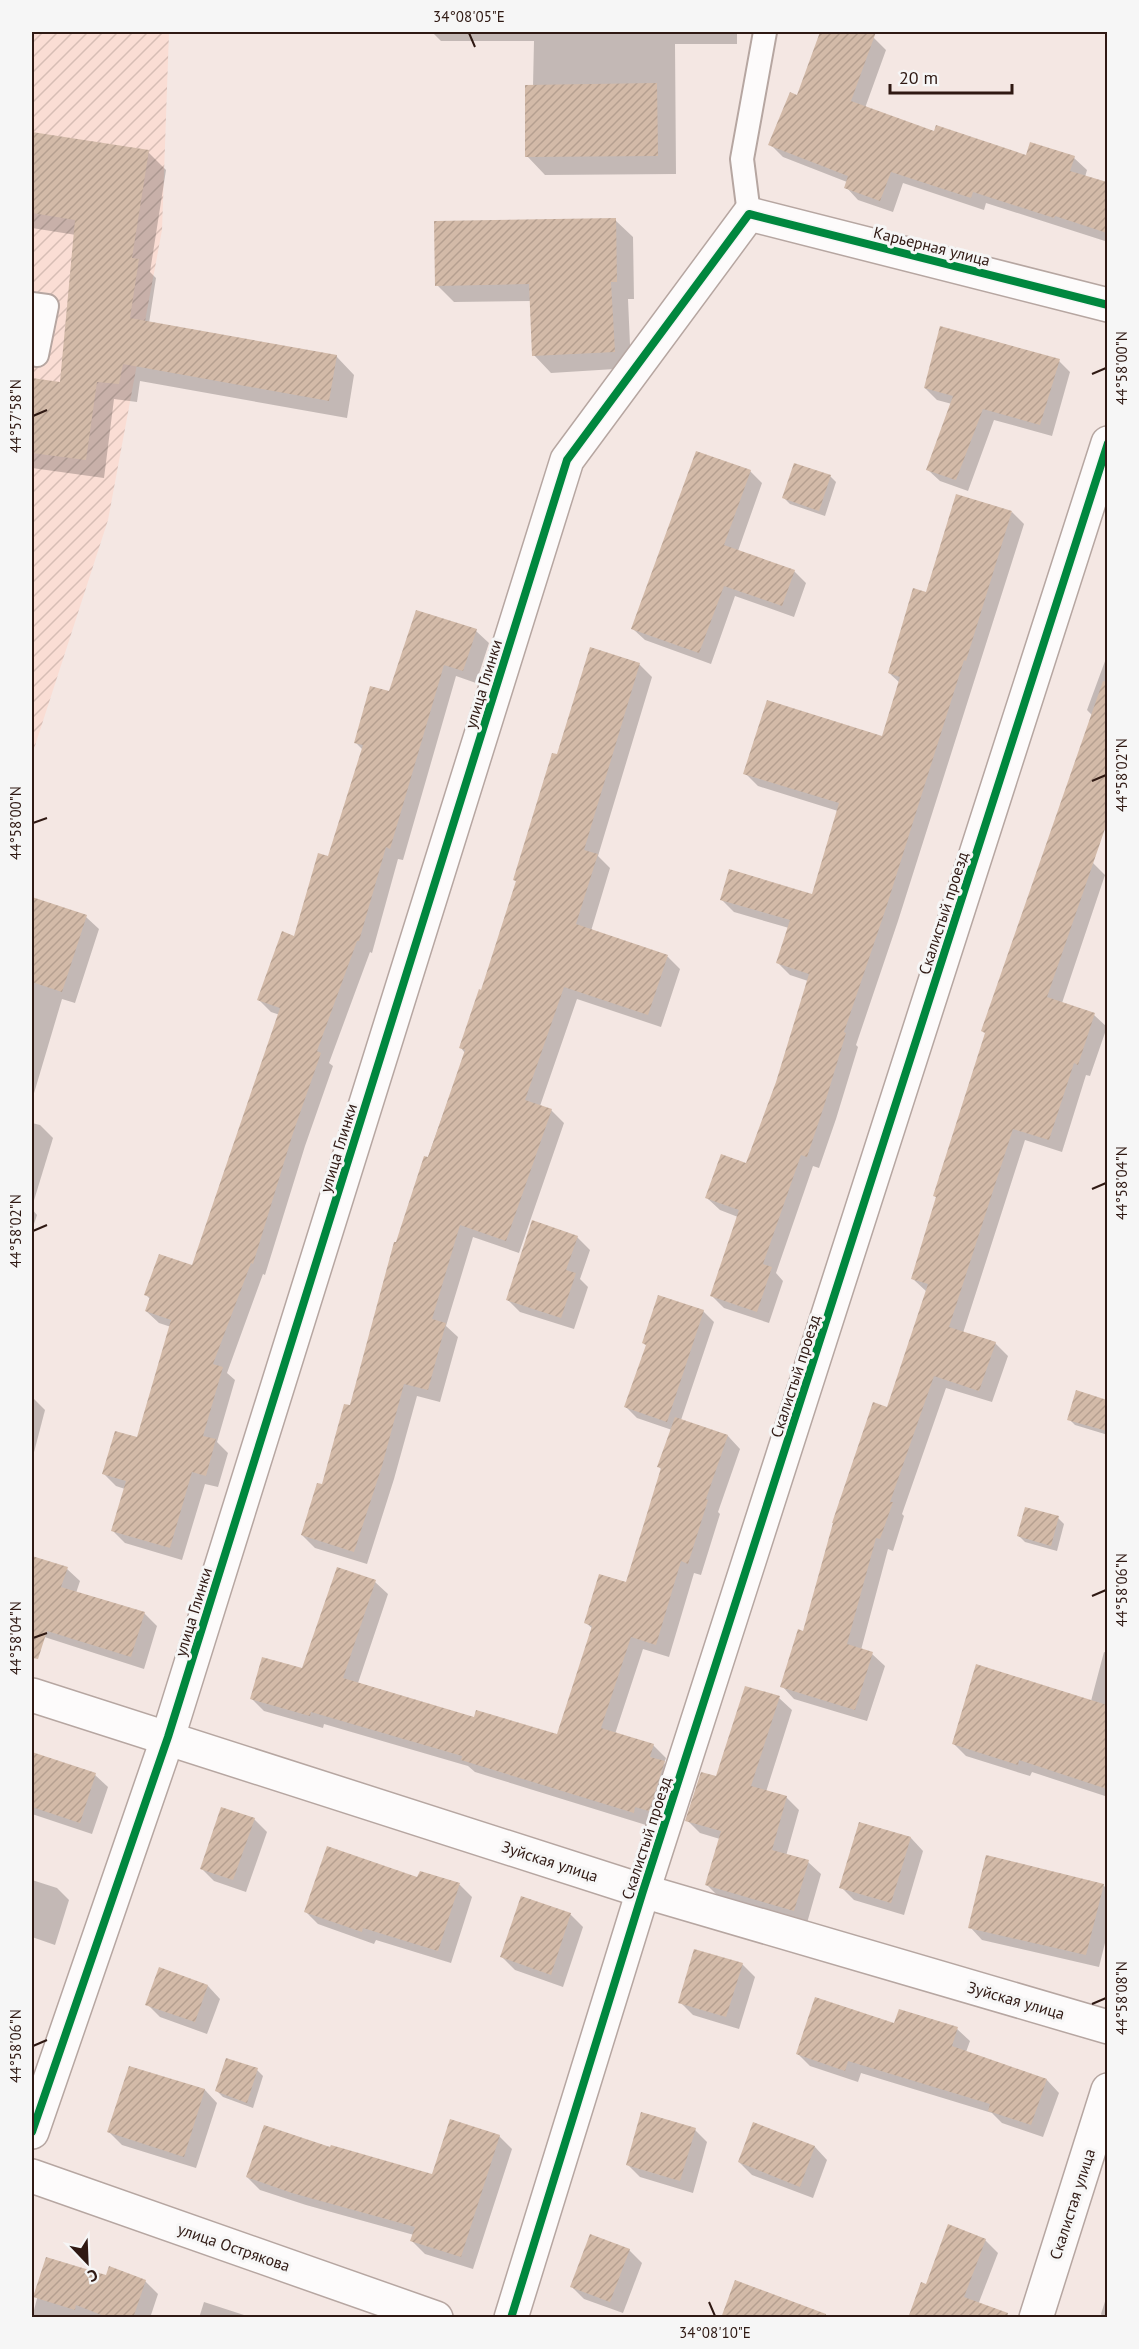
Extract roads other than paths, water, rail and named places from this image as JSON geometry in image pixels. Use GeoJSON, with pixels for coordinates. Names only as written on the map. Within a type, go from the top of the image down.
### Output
{"type":"FeatureCollection","features":[{"type":"Feature","properties":{"kind":"street","name":"Карьерная улица"},"geometry":{"type":"LineString","coordinates":[[749,214],[1107,305]]}},
{"type":"Feature","properties":{"kind":"street","name":"улица Глинки"},"geometry":{"type":"LineString","coordinates":[[32,2132],[168,1737],[567,460],[749,214]]}},
{"type":"Feature","properties":{"kind":"street","name":"Скалистый проезд"},"geometry":{"type":"LineString","coordinates":[[511,2318],[644,1892],[1107,443]]}},
{"type":"Feature","properties":{"kind":"street","name":"Зуйская улица"},"geometry":{"type":"LineString","coordinates":[[32,1695],[644,1892],[1107,2027]]}},
{"type":"Feature","properties":{"kind":"street","name":"Скалистая улица"},"geometry":{"type":"LineString","coordinates":[[1036,2318],[1107,2090]]}},
{"type":"Feature","properties":{"kind":"street","name":"улица Острякова"},"geometry":{"type":"LineString","coordinates":[[32,2176],[436,2318]]}},
{"type":"Feature","properties":{"kind":"lane"},"geometry":{"type":"LineString","coordinates":[[749,214],[742,159],[765,32]]}},
{"type":"Feature","properties":{"kind":"lane"},"geometry":{"type":"LineString","coordinates":[[32,304],[47,306],[38,355],[32,354]]}}]}
